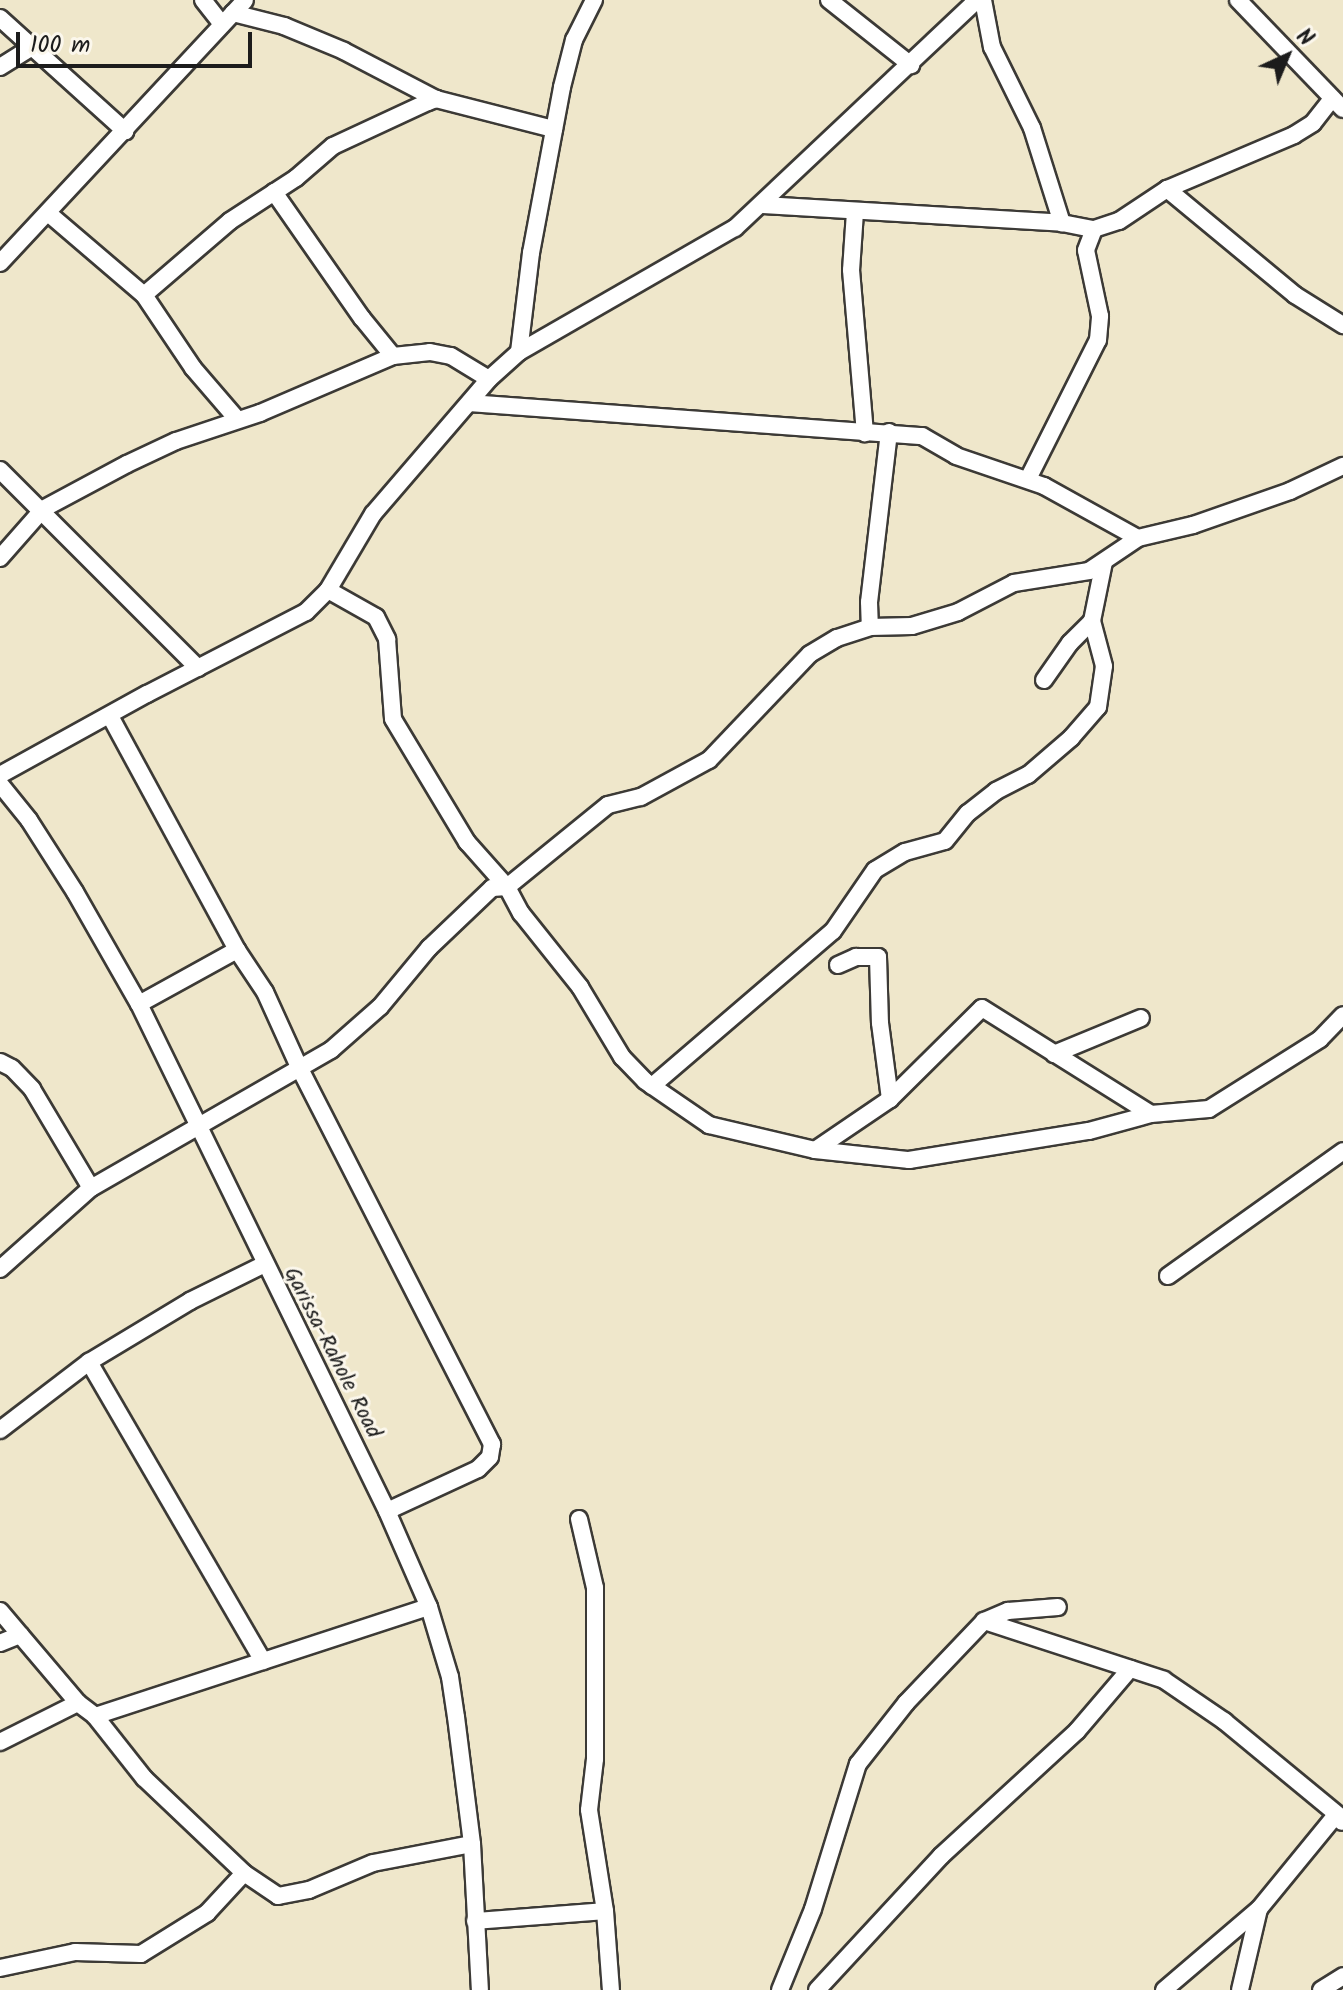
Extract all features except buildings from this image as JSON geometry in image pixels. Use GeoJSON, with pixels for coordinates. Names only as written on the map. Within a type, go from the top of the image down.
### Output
{"type":"FeatureCollection","features":[{"type":"Feature","properties":{"kind":"street"},"geometry":{"type":"LineString","coordinates":[[203,0],[228,18],[284,26],[344,51],[436,99],[554,129]]}},
{"type":"Feature","properties":{"kind":"street"},"geometry":{"type":"LineString","coordinates":[[0,263],[245,0]]}},
{"type":"Feature","properties":{"kind":"street"},"geometry":{"type":"LineString","coordinates":[[519,352],[531,253],[554,129],[574,40],[594,0]]}},
{"type":"Feature","properties":{"kind":"street"},"geometry":{"type":"LineString","coordinates":[[829,0],[911,65]]}},
{"type":"Feature","properties":{"kind":"street"},"geometry":{"type":"LineString","coordinates":[[0,775],[306,612],[328,590],[373,514],[489,379],[519,352],[735,228],[763,205],[977,0]]}},
{"type":"Feature","properties":{"kind":"street"},"geometry":{"type":"LineString","coordinates":[[983,0],[992,47],[1032,128],[1062,223]]}},
{"type":"Feature","properties":{"kind":"street"},"geometry":{"type":"LineString","coordinates":[[763,205],[1062,223],[1094,229],[1119,221],[1167,189],[1294,135],[1338,104],[1238,0]]}},
{"type":"Feature","properties":{"kind":"street"},"geometry":{"type":"LineString","coordinates":[[0,18],[125,131]]}},
{"type":"Feature","properties":{"kind":"street"},"geometry":{"type":"LineString","coordinates":[[0,67],[32,47]]}},
{"type":"Feature","properties":{"kind":"street"},"geometry":{"type":"LineString","coordinates":[[144,295],[181,259],[333,146],[436,99]]}},
{"type":"Feature","properties":{"kind":"street"},"geometry":{"type":"LineString","coordinates":[[1167,189],[1295,295],[1343,325]]}},
{"type":"Feature","properties":{"kind":"street"},"geometry":{"type":"LineString","coordinates":[[274,192],[393,356]]}},
{"type":"Feature","properties":{"kind":"street"},"geometry":{"type":"LineString","coordinates":[[855,212],[851,270],[865,433]]}},
{"type":"Feature","properties":{"kind":"street"},"geometry":{"type":"LineString","coordinates":[[48,213],[144,295],[193,368],[236,418]]}},
{"type":"Feature","properties":{"kind":"street"},"geometry":{"type":"LineString","coordinates":[[1028,479],[1098,340],[1100,316],[1086,250],[1094,229]]}},
{"type":"Feature","properties":{"kind":"street"},"geometry":{"type":"LineString","coordinates":[[0,558],[43,509],[176,441],[236,418],[260,413],[393,356],[430,352],[451,356],[489,379]]}},
{"type":"Feature","properties":{"kind":"street"},"geometry":{"type":"LineString","coordinates":[[470,403],[922,436],[956,456],[1028,479],[1138,538]]}},
{"type":"Feature","properties":{"kind":"street"},"geometry":{"type":"LineString","coordinates":[[870,627],[869,602],[889,432]]}},
{"type":"Feature","properties":{"kind":"street"},"geometry":{"type":"LineString","coordinates":[[0,1269],[91,1188],[331,1050],[380,1007],[429,948],[492,888],[507,887],[608,805],[641,797],[709,760],[810,654],[837,638],[870,627],[912,626],[958,612],[1014,583],[1089,571],[1138,538],[1193,525],[1276,496],[1343,466]]}},
{"type":"Feature","properties":{"kind":"street"},"geometry":{"type":"LineString","coordinates":[[0,470],[43,509],[198,668]]}},
{"type":"Feature","properties":{"kind":"street"},"geometry":{"type":"LineString","coordinates":[[652,1086],[833,931],[875,870],[905,852],[945,841],[977,806],[996,791],[1028,775],[1071,738],[1098,707],[1104,666],[1092,621],[1104,562]]}},
{"type":"Feature","properties":{"kind":"street"},"geometry":{"type":"LineString","coordinates":[[328,590],[376,617],[387,639],[393,719],[467,842],[507,887],[521,913],[580,987],[622,1057],[652,1086],[709,1125],[815,1150],[909,1160],[1089,1131],[1151,1114],[1209,1109],[1320,1039],[1343,1015]]}},
{"type":"Feature","properties":{"kind":"street"},"geometry":{"type":"LineString","coordinates":[[1044,680],[1070,643],[1092,621]]}},
{"type":"Feature","properties":{"kind":"street"},"geometry":{"type":"LineString","coordinates":[[110,716],[237,950],[265,992],[299,1067],[492,1444],[490,1457],[478,1469],[387,1511]]}},
{"type":"Feature","properties":{"kind":"street","name":"Garissa-Rahole Road"},"geometry":{"type":"LineString","coordinates":[[0,784],[29,820],[75,892],[139,1004],[263,1265],[387,1511],[429,1607],[450,1677],[472,1844],[480,1990]]}},
{"type":"Feature","properties":{"kind":"street"},"geometry":{"type":"LineString","coordinates":[[139,1004],[237,950]]}},
{"type":"Feature","properties":{"kind":"street"},"geometry":{"type":"LineString","coordinates":[[838,965],[856,957],[878,957],[880,1023],[890,1099]]}},
{"type":"Feature","properties":{"kind":"street"},"geometry":{"type":"LineString","coordinates":[[815,1150],[890,1099],[982,1008],[1151,1114]]}},
{"type":"Feature","properties":{"kind":"street"},"geometry":{"type":"LineString","coordinates":[[1054,1054],[1141,1018]]}},
{"type":"Feature","properties":{"kind":"street"},"geometry":{"type":"LineString","coordinates":[[0,1062],[12,1068],[32,1089],[91,1188]]}},
{"type":"Feature","properties":{"kind":"street"},"geometry":{"type":"LineString","coordinates":[[1168,1276],[1343,1151]]}},
{"type":"Feature","properties":{"kind":"street"},"geometry":{"type":"LineString","coordinates":[[0,1430],[89,1362],[190,1301],[263,1265]]}},
{"type":"Feature","properties":{"kind":"street"},"geometry":{"type":"LineString","coordinates":[[89,1362],[263,1661]]}},
{"type":"Feature","properties":{"kind":"street"},"geometry":{"type":"LineString","coordinates":[[579,1519],[595,1588],[595,1759],[589,1810],[605,1911],[611,1990]]}},
{"type":"Feature","properties":{"kind":"street"},"geometry":{"type":"LineString","coordinates":[[95,1716],[429,1607]]}},
{"type":"Feature","properties":{"kind":"street"},"geometry":{"type":"LineString","coordinates":[[780,1990],[813,1909],[858,1764],[906,1703],[984,1621],[1008,1611],[1058,1607]]}},
{"type":"Feature","properties":{"kind":"street"},"geometry":{"type":"LineString","coordinates":[[0,1611],[78,1703],[95,1716],[144,1778],[244,1873],[278,1896],[290,1895],[373,1863],[472,1844]]}},
{"type":"Feature","properties":{"kind":"street"},"geometry":{"type":"LineString","coordinates":[[984,1621],[1164,1680],[1224,1721],[1341,1819],[1259,1909],[1164,1990]]}},
{"type":"Feature","properties":{"kind":"street"},"geometry":{"type":"LineString","coordinates":[[0,1643],[20,1635]]}},
{"type":"Feature","properties":{"kind":"street"},"geometry":{"type":"LineString","coordinates":[[817,1990],[941,1856],[1077,1731],[1130,1669]]}},
{"type":"Feature","properties":{"kind":"street"},"geometry":{"type":"LineString","coordinates":[[0,1742],[78,1703]]}},
{"type":"Feature","properties":{"kind":"street"},"geometry":{"type":"LineString","coordinates":[[0,1968],[75,1952],[141,1954],[207,1913],[244,1873]]}},
{"type":"Feature","properties":{"kind":"street"},"geometry":{"type":"LineString","coordinates":[[1240,1990],[1259,1909]]}},
{"type":"Feature","properties":{"kind":"street"},"geometry":{"type":"LineString","coordinates":[[475,1921],[605,1911]]}},
{"type":"Feature","properties":{"kind":"street"},"geometry":{"type":"LineString","coordinates":[[1321,1990],[1343,1976]]}}]}
